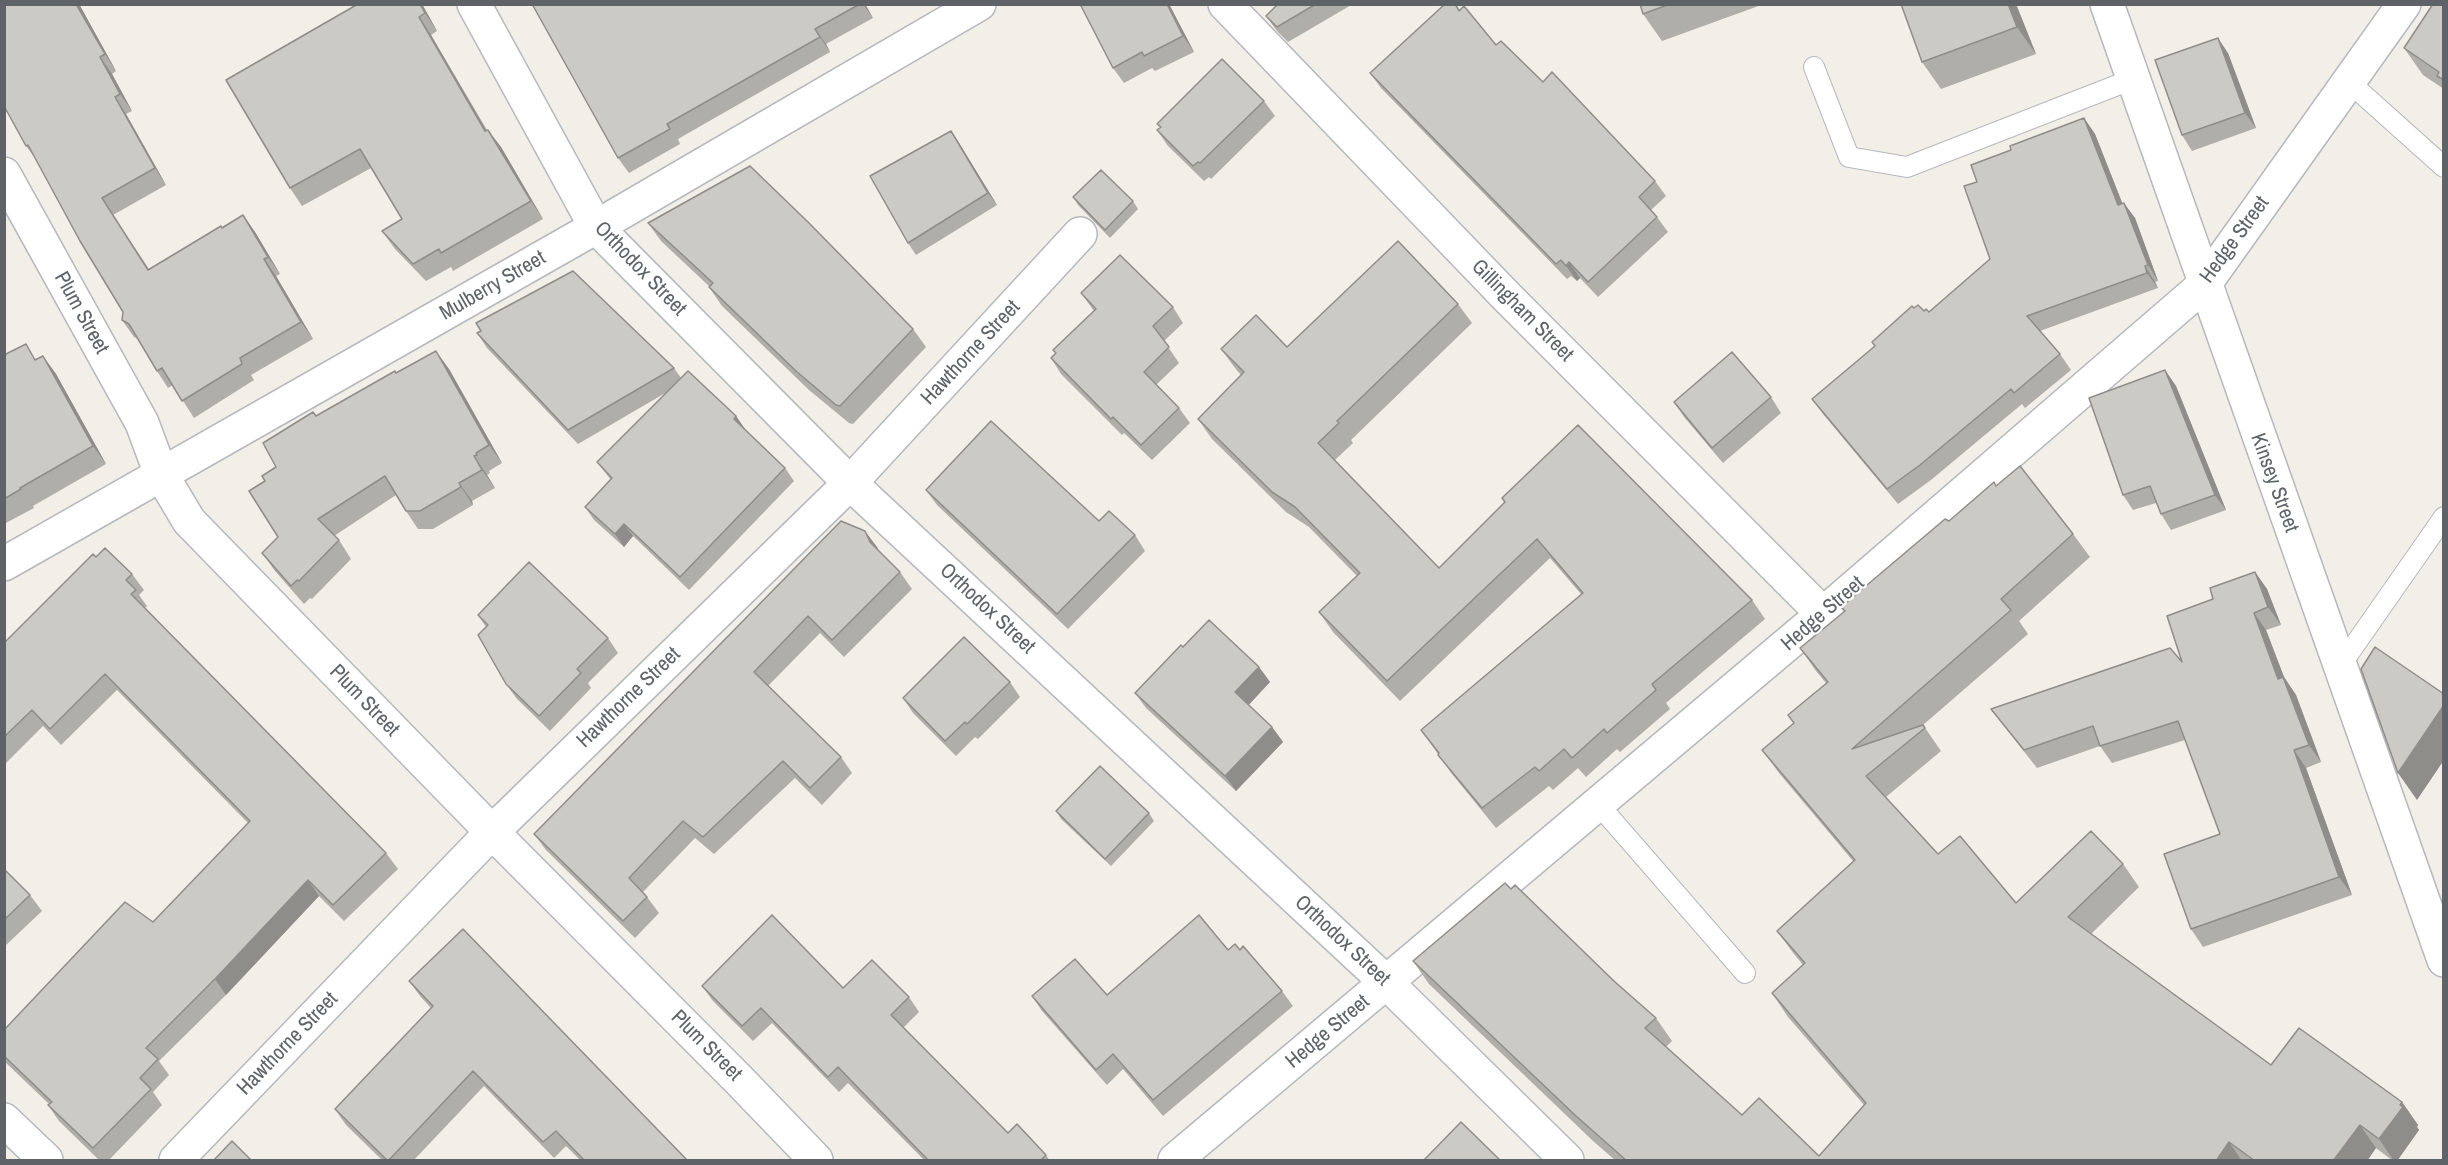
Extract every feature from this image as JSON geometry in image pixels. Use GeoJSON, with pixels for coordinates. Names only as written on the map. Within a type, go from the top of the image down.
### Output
{"type":"FeatureCollection","features":[{"type":"Feature","properties":{"kind":"street","name":"Orthodox Street"},"geometry":{"type":"LineString","coordinates":[[474,4],[596,227],[850,483],[1387,984],[1567,1161]]}},
{"type":"Feature","properties":{"kind":"street","name":"Mulberry Street"},"geometry":{"type":"LineString","coordinates":[[4,564],[596,227],[942,13],[979,4]]}},
{"type":"Feature","properties":{"kind":"street","name":"Gillingham Street"},"geometry":{"type":"LineString","coordinates":[[1225,4],[1506,296],[1823,614]]}},
{"type":"Feature","properties":{"kind":"street","name":"Kinsey Street"},"geometry":{"type":"LineString","coordinates":[[2107,4],[2204,285],[2437,929],[2444,960]]}},
{"type":"Feature","properties":{"kind":"street","name":"Hedge Street"},"geometry":{"type":"LineString","coordinates":[[1175,1161],[1823,614],[2204,285],[2404,4]]}},
{"type":"Feature","properties":{"kind":"street","name":"Plum Street"},"geometry":{"type":"LineString","coordinates":[[4,174],[142,423],[161,474],[189,522],[816,1161]]}},
{"type":"Feature","properties":{"kind":"street","name":"Hawthorne Street"},"geometry":{"type":"LineString","coordinates":[[176,1161],[492,832],[850,483],[1080,234]]}},
{"type":"Feature","properties":{"kind":"street"},"geometry":{"type":"LineString","coordinates":[[5,1122],[46,1161]]}},
{"type":"Feature","properties":{"kind":"lane"},"geometry":{"type":"LineString","coordinates":[[1814,67],[1849,157],[1907,167],[2133,79]]}},
{"type":"Feature","properties":{"kind":"lane"},"geometry":{"type":"LineString","coordinates":[[2349,82],[2444,167]]}},
{"type":"Feature","properties":{"kind":"lane"},"geometry":{"type":"LineString","coordinates":[[2340,666],[2444,517]]}},
{"type":"Feature","properties":{"kind":"lane"},"geometry":{"type":"LineString","coordinates":[[1598,804],[1745,973]]}},
{"type":"Feature","properties":{"kind":"building"},"geometry":{"type":"Polygon","coordinates":[[[4,4],[76,4],[105,54],[100,57],[120,94],[115,97],[155,168],[102,198],[148,270],[243,215],[268,257],[264,259],[301,322],[240,358],[242,364],[182,401],[162,368],[157,371],[129,324],[122,320],[123,312],[4,106],[4,4]]]}},
{"type":"Feature","properties":{"kind":"building"},"geometry":{"type":"Polygon","coordinates":[[[358,4],[420,4],[425,13],[419,17],[485,131],[488,130],[531,201],[441,253],[439,249],[413,264],[382,231],[402,219],[360,149],[290,188],[226,80],[358,4]]]}},
{"type":"Feature","properties":{"kind":"building"},"geometry":{"type":"Polygon","coordinates":[[[532,4],[860,4],[815,29],[820,37],[667,124],[670,129],[618,158],[532,4]]]}},
{"type":"Feature","properties":{"kind":"building"},"geometry":{"type":"Polygon","coordinates":[[[1080,4],[1167,4],[1183,36],[1144,56],[1142,52],[1113,68],[1080,4]]]}},
{"type":"Feature","properties":{"kind":"building"},"geometry":{"type":"Polygon","coordinates":[[[1278,4],[1316,4],[1277,27],[1266,16],[1278,4]]]}},
{"type":"Feature","properties":{"kind":"building"},"geometry":{"type":"Polygon","coordinates":[[[1445,4],[1455,4],[1459,11],[1464,6],[1496,45],[1501,41],[1543,82],[1552,72],[1655,181],[1639,197],[1657,217],[1588,282],[1569,262],[1566,266],[1561,260],[1556,264],[1370,73],[1445,4]]]}},
{"type":"Feature","properties":{"kind":"building"},"geometry":{"type":"Polygon","coordinates":[[[1640,4],[1670,4],[1643,14],[1640,4]]]}},
{"type":"Feature","properties":{"kind":"building"},"geometry":{"type":"Polygon","coordinates":[[[1901,4],[2008,4],[2017,27],[1922,62],[1901,4]]]}},
{"type":"Feature","properties":{"kind":"building"},"geometry":{"type":"Polygon","coordinates":[[[2433,4],[2444,4],[2444,80],[2437,76],[2439,72],[2404,48],[2433,4]]]}},
{"type":"Feature","properties":{"kind":"building"},"geometry":{"type":"Polygon","coordinates":[[[2218,38],[2245,113],[2182,135],[2155,60],[2218,38]]]}},
{"type":"Feature","properties":{"kind":"building"},"geometry":{"type":"Polygon","coordinates":[[[1222,59],[1264,101],[1200,163],[1193,166],[1157,130],[1161,127],[1157,124],[1222,59]]]}},
{"type":"Feature","properties":{"kind":"building"},"geometry":{"type":"Polygon","coordinates":[[[2084,118],[2118,205],[2124,203],[2148,265],[2145,266],[2147,273],[2027,316],[2060,354],[2014,393],[2011,389],[1920,465],[1887,489],[1812,399],[1875,346],[1872,342],[1912,306],[1914,308],[1918,305],[1924,311],[1926,309],[1929,312],[1990,259],[1964,186],[1977,182],[1971,165],[2011,150],[2010,146],[2084,118]]]}},
{"type":"Feature","properties":{"kind":"building"},"geometry":{"type":"Polygon","coordinates":[[[951,131],[988,193],[908,243],[870,176],[951,131]]]}},
{"type":"Feature","properties":{"kind":"building"},"geometry":{"type":"Polygon","coordinates":[[[750,166],[913,329],[840,406],[796,371],[709,287],[713,283],[648,223],[750,166]]]}},
{"type":"Feature","properties":{"kind":"building"},"geometry":{"type":"Polygon","coordinates":[[[1101,170],[1133,201],[1105,230],[1073,197],[1101,170]]]}},
{"type":"Feature","properties":{"kind":"building"},"geometry":{"type":"Polygon","coordinates":[[[1398,241],[1458,304],[1337,421],[1339,423],[1318,443],[1439,568],[1505,502],[1502,498],[1578,425],[1752,600],[1652,684],[1656,690],[1607,733],[1604,729],[1572,758],[1564,749],[1539,771],[1535,767],[1482,808],[1438,755],[1439,753],[1421,730],[1583,593],[1537,539],[1387,681],[1319,612],[1360,573],[1295,507],[1272,492],[1198,419],[1244,372],[1221,349],[1256,315],[1287,347],[1398,241]]]}},
{"type":"Feature","properties":{"kind":"building"},"geometry":{"type":"Polygon","coordinates":[[[1120,255],[1173,307],[1153,326],[1169,347],[1144,372],[1179,408],[1141,445],[1113,417],[1111,419],[1051,358],[1056,353],[1053,350],[1096,309],[1081,293],[1120,255]]]}},
{"type":"Feature","properties":{"kind":"building"},"geometry":{"type":"Polygon","coordinates":[[[573,271],[674,368],[568,430],[477,333],[481,331],[476,323],[573,271]]]}},
{"type":"Feature","properties":{"kind":"building"},"geometry":{"type":"Polygon","coordinates":[[[26,344],[35,360],[43,356],[93,446],[4,499],[4,355],[26,344]]]}},
{"type":"Feature","properties":{"kind":"building"},"geometry":{"type":"Polygon","coordinates":[[[436,351],[489,445],[474,456],[482,470],[459,483],[461,487],[420,511],[406,511],[385,476],[318,519],[339,540],[299,581],[297,580],[291,586],[262,553],[278,537],[249,491],[265,481],[262,476],[276,467],[263,443],[313,412],[316,416],[395,371],[396,373],[436,351]]]}},
{"type":"Feature","properties":{"kind":"building"},"geometry":{"type":"Polygon","coordinates":[[[1732,352],[1771,397],[1712,448],[1674,402],[1732,352]]]}},
{"type":"Feature","properties":{"kind":"building"},"geometry":{"type":"Polygon","coordinates":[[[2165,370],[2215,495],[2161,514],[2150,486],[2123,495],[2089,398],[2165,370]]]}},
{"type":"Feature","properties":{"kind":"building"},"geometry":{"type":"Polygon","coordinates":[[[688,371],[736,416],[734,419],[785,468],[680,577],[624,524],[615,534],[585,507],[612,478],[597,462],[688,371]]]}},
{"type":"Feature","properties":{"kind":"building"},"geometry":{"type":"Polygon","coordinates":[[[991,421],[1099,521],[1109,511],[1135,535],[1057,614],[926,490],[991,421]]]}},
{"type":"Feature","properties":{"kind":"building"},"geometry":{"type":"Polygon","coordinates":[[[2020,466],[2073,534],[2001,599],[2011,610],[1852,749],[1923,725],[1925,728],[1866,776],[1938,854],[1960,836],[2016,903],[2091,831],[2123,864],[2068,917],[2271,1065],[2299,1028],[2402,1102],[2400,1105],[2403,1107],[2379,1139],[2360,1125],[2333,1161],[2255,1161],[2229,1142],[2216,1161],[1627,1161],[1576,1116],[1413,961],[1505,883],[1511,889],[1515,885],[1615,982],[1656,1018],[1645,1028],[1742,1115],[1759,1098],[1819,1156],[1866,1103],[1772,993],[1805,963],[1777,931],[1855,860],[1762,750],[1794,723],[1788,715],[1828,682],[1800,648],[1845,611],[1841,607],[1945,519],[1949,521],[1994,482],[1996,486],[2020,466]]]}},
{"type":"Feature","properties":{"kind":"building"},"geometry":{"type":"Polygon","coordinates":[[[841,521],[865,531],[870,542],[900,572],[832,640],[808,616],[754,672],[841,757],[810,788],[783,761],[703,837],[683,821],[629,878],[647,897],[623,921],[534,834],[841,521]]]}},
{"type":"Feature","properties":{"kind":"building"},"geometry":{"type":"Polygon","coordinates":[[[105,548],[132,574],[126,580],[136,590],[131,594],[386,853],[333,905],[308,880],[146,1048],[158,1059],[140,1078],[151,1089],[93,1148],[48,1105],[52,1102],[4,1056],[4,1030],[125,902],[153,922],[250,821],[105,674],[50,729],[32,710],[4,737],[4,643],[93,554],[96,557],[105,548]]]}},
{"type":"Feature","properties":{"kind":"building"},"geometry":{"type":"Polygon","coordinates":[[[529,562],[608,638],[577,669],[581,673],[539,716],[506,684],[478,635],[488,625],[478,615],[529,562]]]}},
{"type":"Feature","properties":{"kind":"building"},"geometry":{"type":"Polygon","coordinates":[[[2255,572],[2268,607],[2254,613],[2278,679],[2283,677],[2309,745],[2294,750],[2339,877],[2191,929],[2164,854],[2220,834],[2178,721],[2100,746],[2093,726],[2024,750],[1991,709],[2170,648],[2182,662],[2167,616],[2213,599],[2210,588],[2255,572]]]}},
{"type":"Feature","properties":{"kind":"building"},"geometry":{"type":"Polygon","coordinates":[[[1209,620],[1259,667],[1235,692],[1272,727],[1225,776],[1135,693],[1181,645],[1183,647],[1209,620]]]}},
{"type":"Feature","properties":{"kind":"building"},"geometry":{"type":"Polygon","coordinates":[[[964,637],[1010,682],[967,724],[965,722],[945,741],[903,698],[964,637]]]}},
{"type":"Feature","properties":{"kind":"building"},"geometry":{"type":"Polygon","coordinates":[[[2375,647],[2444,694],[2444,705],[2398,773],[2361,669],[2375,647]]]}},
{"type":"Feature","properties":{"kind":"building"},"geometry":{"type":"Polygon","coordinates":[[[1100,766],[1149,813],[1105,859],[1056,811],[1100,766]]]}},
{"type":"Feature","properties":{"kind":"building"},"geometry":{"type":"Polygon","coordinates":[[[4,869],[30,895],[4,920],[4,869]]]}},
{"type":"Feature","properties":{"kind":"building"},"geometry":{"type":"Polygon","coordinates":[[[772,915],[843,988],[872,960],[909,997],[891,1015],[1008,1133],[1017,1124],[1046,1155],[1040,1161],[929,1161],[838,1067],[828,1077],[761,1008],[742,1026],[702,986],[772,915]]]}},
{"type":"Feature","properties":{"kind":"building"},"geometry":{"type":"Polygon","coordinates":[[[1199,915],[1228,950],[1235,944],[1240,950],[1243,946],[1282,991],[1153,1100],[1113,1054],[1096,1070],[1032,996],[1075,959],[1107,995],[1199,915]]]}},
{"type":"Feature","properties":{"kind":"building"},"geometry":{"type":"Polygon","coordinates":[[[463,929],[688,1161],[585,1161],[556,1131],[543,1142],[473,1071],[388,1161],[335,1109],[433,1006],[409,981],[463,929]]]}},
{"type":"Feature","properties":{"kind":"building"},"geometry":{"type":"Polygon","coordinates":[[[1461,1122],[1501,1161],[1423,1161],[1461,1122]]]}},
{"type":"Feature","properties":{"kind":"building"},"geometry":{"type":"Polygon","coordinates":[[[232,1141],[252,1161],[213,1161],[232,1141]]]}}]}
